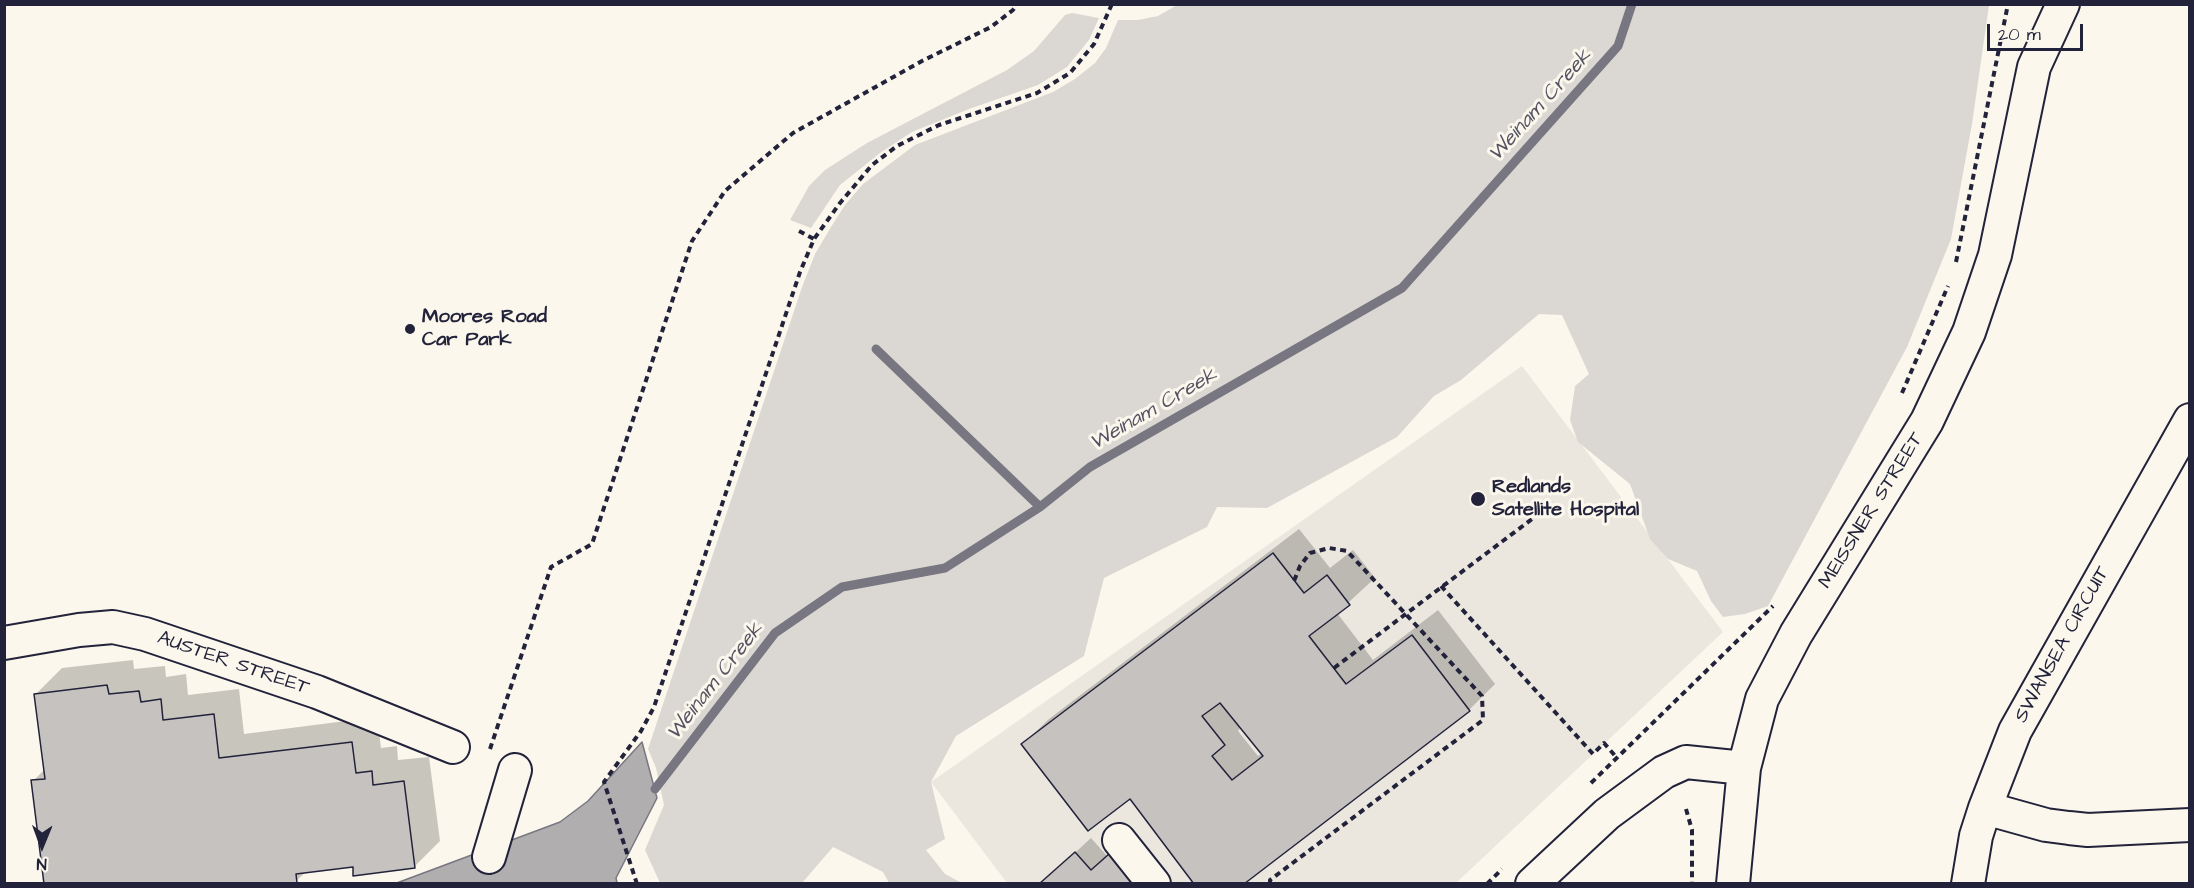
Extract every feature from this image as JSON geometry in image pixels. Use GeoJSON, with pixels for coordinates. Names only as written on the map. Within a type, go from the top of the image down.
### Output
{"type":"FeatureCollection","features":[{"type":"Feature","properties":{"kind":"street"},"geometry":{"type":"LineString","coordinates":[[2034,67],[2044,4]]}},
{"type":"Feature","properties":{"kind":"street","name":"MEISSNER STREET"},"geometry":{"type":"LineString","coordinates":[[1733,884],[1744,768],[1762,699],[1796,634],[1927,421],[1969,332],[1995,255],[2034,67],[2063,4]]}},
{"type":"Feature","properties":{"kind":"street","name":"SWANSEA CIRCUIT"},"geometry":{"type":"LineString","coordinates":[[1968,884],[1976,836],[1984,808],[2014,731],[2190,420]]}},
{"type":"Feature","properties":{"kind":"street","name":"AUSTER STREET"},"geometry":{"type":"LineString","coordinates":[[4,643],[79,630],[113,627],[145,634],[317,692],[453,747]]}},
{"type":"Feature","properties":{"kind":"street"},"geometry":{"type":"LineString","coordinates":[[1532,884],[1607,814],[1664,772],[1686,762],[1744,768]]}},
{"type":"Feature","properties":{"kind":"street"},"geometry":{"type":"LineString","coordinates":[[489,857],[515,771]]}},
{"type":"Feature","properties":{"kind":"street"},"geometry":{"type":"LineString","coordinates":[[1984,808],[2046,825],[2088,830],[2190,825]]}},
{"type":"Feature","properties":{"kind":"street"},"geometry":{"type":"LineString","coordinates":[[1119,840],[1154,884]]}},
{"type":"Feature","properties":{"kind":"path"},"geometry":{"type":"LineString","coordinates":[[453,747],[486,761],[551,567],[592,544],[692,242],[725,191],[793,133],[912,67],[991,27],[1013,10],[1017,4]]}},
{"type":"Feature","properties":{"kind":"path"},"geometry":{"type":"LineString","coordinates":[[637,884],[604,782],[641,732],[654,707],[800,272],[814,239],[872,165],[897,146],[939,125],[1037,93],[1070,73],[1094,44],[1112,4]]}},
{"type":"Feature","properties":{"kind":"path"},"geometry":{"type":"LineString","coordinates":[[1954,272],[2008,4]]}},
{"type":"Feature","properties":{"kind":"path"},"geometry":{"type":"LineString","coordinates":[[799,231],[814,239]]}},
{"type":"Feature","properties":{"kind":"path"},"geometry":{"type":"LineString","coordinates":[[1897,403],[1949,283]]}},
{"type":"Feature","properties":{"kind":"path"},"geometry":{"type":"LineString","coordinates":[[1334,668],[1548,507]]}},
{"type":"Feature","properties":{"kind":"path"},"geometry":{"type":"LineString","coordinates":[[1270,884],[1270,879],[1483,720],[1482,696],[1347,551],[1329,548],[1310,553],[1300,566],[1294,581]]}},
{"type":"Feature","properties":{"kind":"path"},"geometry":{"type":"LineString","coordinates":[[1442,586],[1593,754],[1604,743],[1617,758]]}},
{"type":"Feature","properties":{"kind":"path"},"geometry":{"type":"LineString","coordinates":[[1584,789],[1780,599]]}},
{"type":"Feature","properties":{"kind":"path"},"geometry":{"type":"LineString","coordinates":[[1686,809],[1692,830],[1692,884]]}},
{"type":"Feature","properties":{"kind":"path"},"geometry":{"type":"LineString","coordinates":[[1487,884],[1510,861]]}},
{"type":"Feature","properties":{"kind":"shaded area"},"geometry":{"type":"Polygon","coordinates":[[[1177,5],[1989,5],[1972,124],[1951,239],[1907,347],[1768,606],[1745,614],[1723,617],[1711,601],[1697,571],[1668,559],[1650,539],[1630,484],[1578,442],[1570,420],[1575,386],[1589,374],[1562,315],[1539,314],[1461,380],[1434,396],[1397,437],[1267,508],[1217,507],[1207,527],[1104,578],[1084,656],[956,736],[931,782],[945,839],[926,850],[945,874],[962,883],[889,883],[883,872],[833,847],[802,883],[660,883],[645,850],[664,805],[656,768],[648,749],[815,254],[845,205],[863,184],[915,145],[1053,92],[1075,79],[1095,63],[1106,48],[1118,20],[1138,20],[1158,16],[1177,5]]]}},
{"type":"Feature","properties":{"kind":"shaded area"},"geometry":{"type":"Polygon","coordinates":[[[1072,13],[1099,18],[1089,40],[1067,67],[1038,85],[912,132],[880,153],[840,185],[811,228],[790,220],[809,186],[825,170],[867,143],[1007,70],[1034,51],[1065,15],[1072,13]]]}},
{"type":"Feature","properties":{"kind":"shaded area","name":"Redlands Satellite Hospital"},"geometry":{"type":"Polygon","coordinates":[[[1522,366],[1723,632],[1456,883],[1007,883],[931,782],[1522,366]]]}},
{"type":"Feature","properties":{"kind":"shaded area"},"geometry":{"type":"Polygon","coordinates":[[[642,742],[657,798],[616,878],[617,883],[394,884],[560,822],[588,801],[642,742]]]}},
{"type":"Feature","properties":{"kind":"building"},"geometry":{"type":"Polygon","coordinates":[[[1273,553],[1304,593],[1327,575],[1350,605],[1309,636],[1346,684],[1412,635],[1470,711],[1244,884],[1194,884],[1130,799],[1088,831],[1021,744],[1273,553]],[[1220,703],[1202,716],[1225,745],[1212,756],[1232,780],[1263,756],[1220,703]]]}},
{"type":"Feature","properties":{"kind":"building"},"geometry":{"type":"Polygon","coordinates":[[[107,685],[109,694],[139,691],[141,702],[161,699],[163,720],[214,714],[219,758],[352,742],[356,773],[372,771],[373,785],[404,781],[415,868],[353,876],[353,867],[296,874],[297,883],[292,884],[44,884],[31,780],[45,779],[34,694],[107,685]]]}},
{"type":"Feature","properties":{"kind":"building"},"geometry":{"type":"Polygon","coordinates":[[[1075,852],[1091,870],[1109,854],[1135,884],[1039,884],[1075,852]]]}},
{"type":"Feature","properties":{"kind":"waterway","name":"Weinam Creek"},"geometry":{"type":"LineString","coordinates":[[655,789],[775,633],[842,587],[945,568],[1040,507],[1090,467],[1402,288],[1618,46],[1632,4]]}},
{"type":"Feature","properties":{"kind":"waterway"},"geometry":{"type":"LineString","coordinates":[[876,349],[1040,507]]}},
{"type":"Feature","properties":{"kind":"place","name":"Moores Road Car Park"},"geometry":{"type":"Point","coordinates":[410,329]}},
{"type":"Feature","properties":{"kind":"place","name":"Redlands Satellite Hospital"},"geometry":{"type":"Point","coordinates":[1478,499]}}]}
